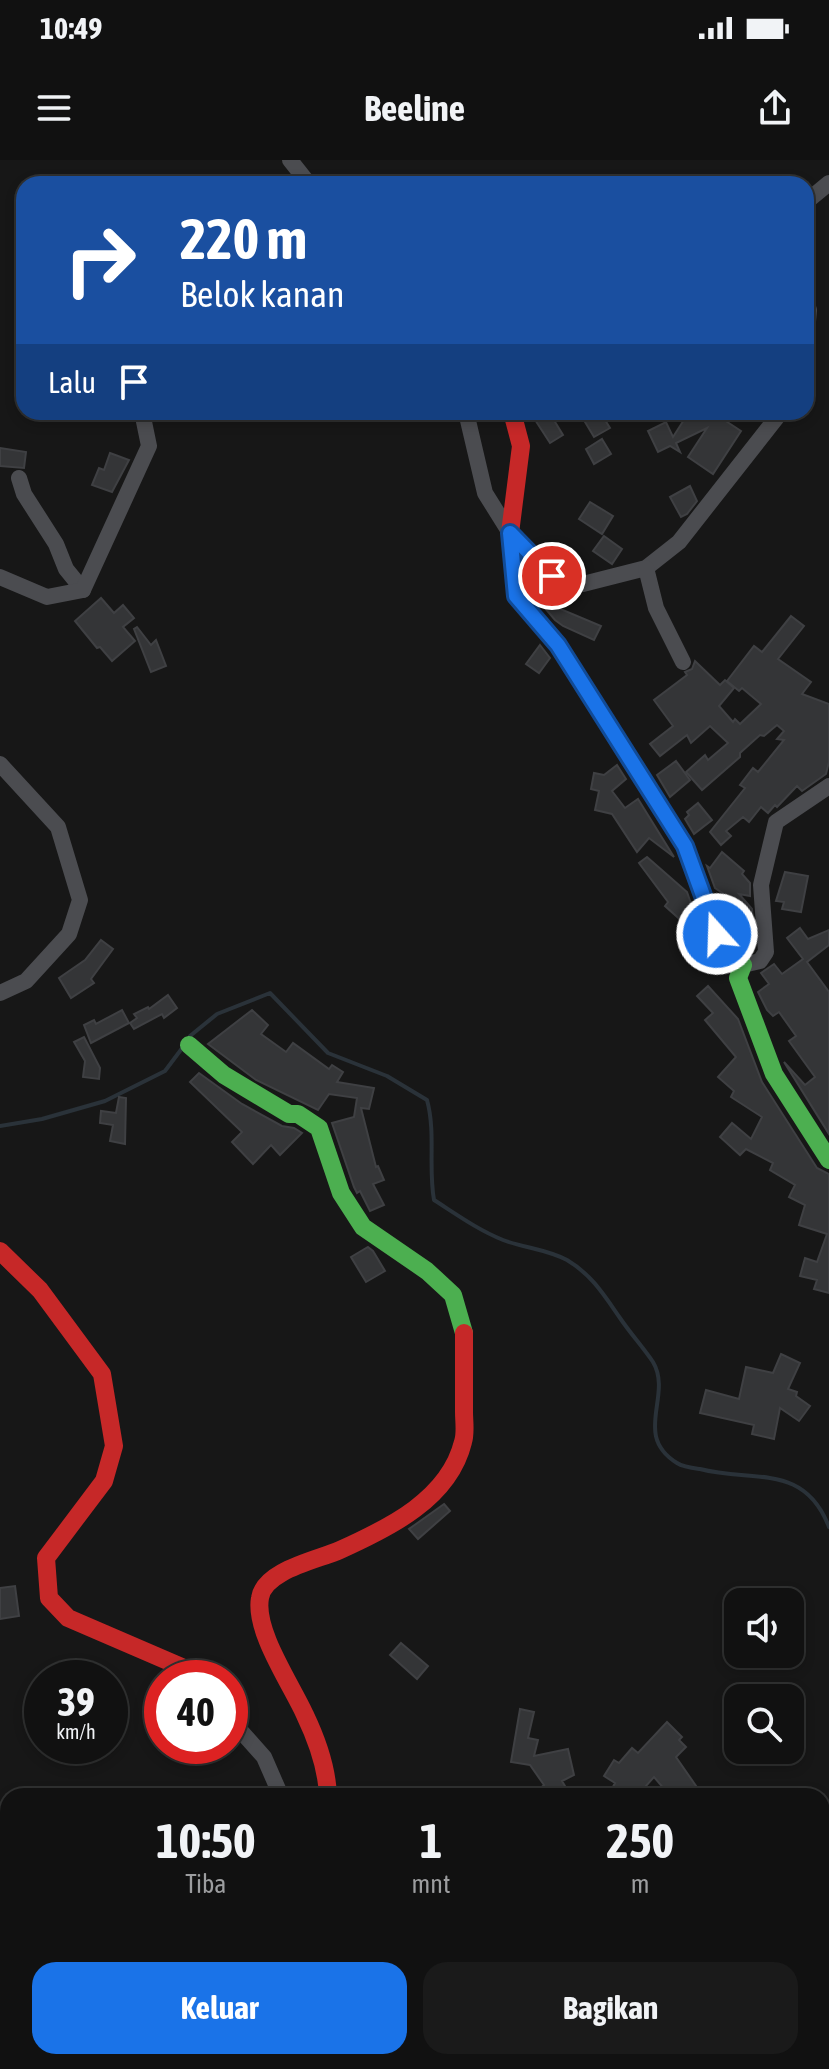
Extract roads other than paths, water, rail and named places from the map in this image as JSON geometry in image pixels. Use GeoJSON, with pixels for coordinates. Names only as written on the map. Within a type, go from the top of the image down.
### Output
{"type":"FeatureCollection","features":[{"type":"Feature","properties":{"kind":"street"},"geometry":{"type":"LineString","coordinates":[[290,160],[303,176]]}},
{"type":"Feature","properties":{"kind":"street"},"geometry":{"type":"LineString","coordinates":[[83,590],[149,446],[144,420]]}},
{"type":"Feature","properties":{"kind":"street"},"geometry":{"type":"LineString","coordinates":[[468,420],[485,493],[510,533],[552,576],[583,584],[646,568],[679,542],[775,420]]}},
{"type":"Feature","properties":{"kind":"street"},"geometry":{"type":"LineString","coordinates":[[514,420],[521,446],[510,533],[516,596],[558,645],[685,846],[717,934],[743,965]]}},
{"type":"Feature","properties":{"kind":"street"},"geometry":{"type":"LineString","coordinates":[[19,478],[24,494],[56,544],[66,569],[83,590]]}},
{"type":"Feature","properties":{"kind":"street"},"geometry":{"type":"LineString","coordinates":[[646,568],[656,608],[683,662]]}},
{"type":"Feature","properties":{"kind":"street"},"geometry":{"type":"LineString","coordinates":[[0,577],[47,597],[83,590]]}},
{"type":"Feature","properties":{"kind":"street"},"geometry":{"type":"LineString","coordinates":[[0,764],[58,827],[80,900],[69,934],[26,981],[0,993]]}},
{"type":"Feature","properties":{"kind":"street"},"geometry":{"type":"LineString","coordinates":[[743,965],[760,961],[766,952],[761,885],[776,822],[829,786]]}},
{"type":"Feature","properties":{"kind":"street"},"geometry":{"type":"LineString","coordinates":[[743,965],[738,978],[774,1074],[829,1160]]}},
{"type":"Feature","properties":{"kind":"street"},"geometry":{"type":"LineString","coordinates":[[189,1045],[209,1066],[231,1082],[289,1114],[298,1114],[319,1128],[341,1193],[363,1227],[436,1279],[453,1295],[461,1317],[464,1441],[449,1478],[434,1494],[392,1524],[338,1551],[291,1568],[269,1581],[260,1594],[263,1624],[307,1718],[327,1776],[328,1788]]}},
{"type":"Feature","properties":{"kind":"street"},"geometry":{"type":"LineString","coordinates":[[0,1251],[40,1290],[102,1374],[114,1446],[104,1481],[46,1558],[49,1598],[68,1618],[165,1660]]}},
{"type":"Feature","properties":{"kind":"street"},"geometry":{"type":"LineString","coordinates":[[0,1268],[40,1290]]}},
{"type":"Feature","properties":{"kind":"street"},"geometry":{"type":"LineString","coordinates":[[248,1739],[264,1757],[278,1788]]}},
{"type":"Feature","properties":{"kind":"waterway"},"geometry":{"type":"LineString","coordinates":[[190,1036],[217,1014],[270,993],[328,1053],[387,1076],[427,1100],[434,1200],[494,1236],[567,1260],[591,1279],[653,1362],[659,1388],[655,1428],[664,1452],[685,1466],[791,1484],[806,1492],[829,1527]]}},
{"type":"Feature","properties":{"kind":"waterway"},"geometry":{"type":"LineString","coordinates":[[0,1126],[42,1119],[105,1101],[165,1071],[183,1047]]}}]}
